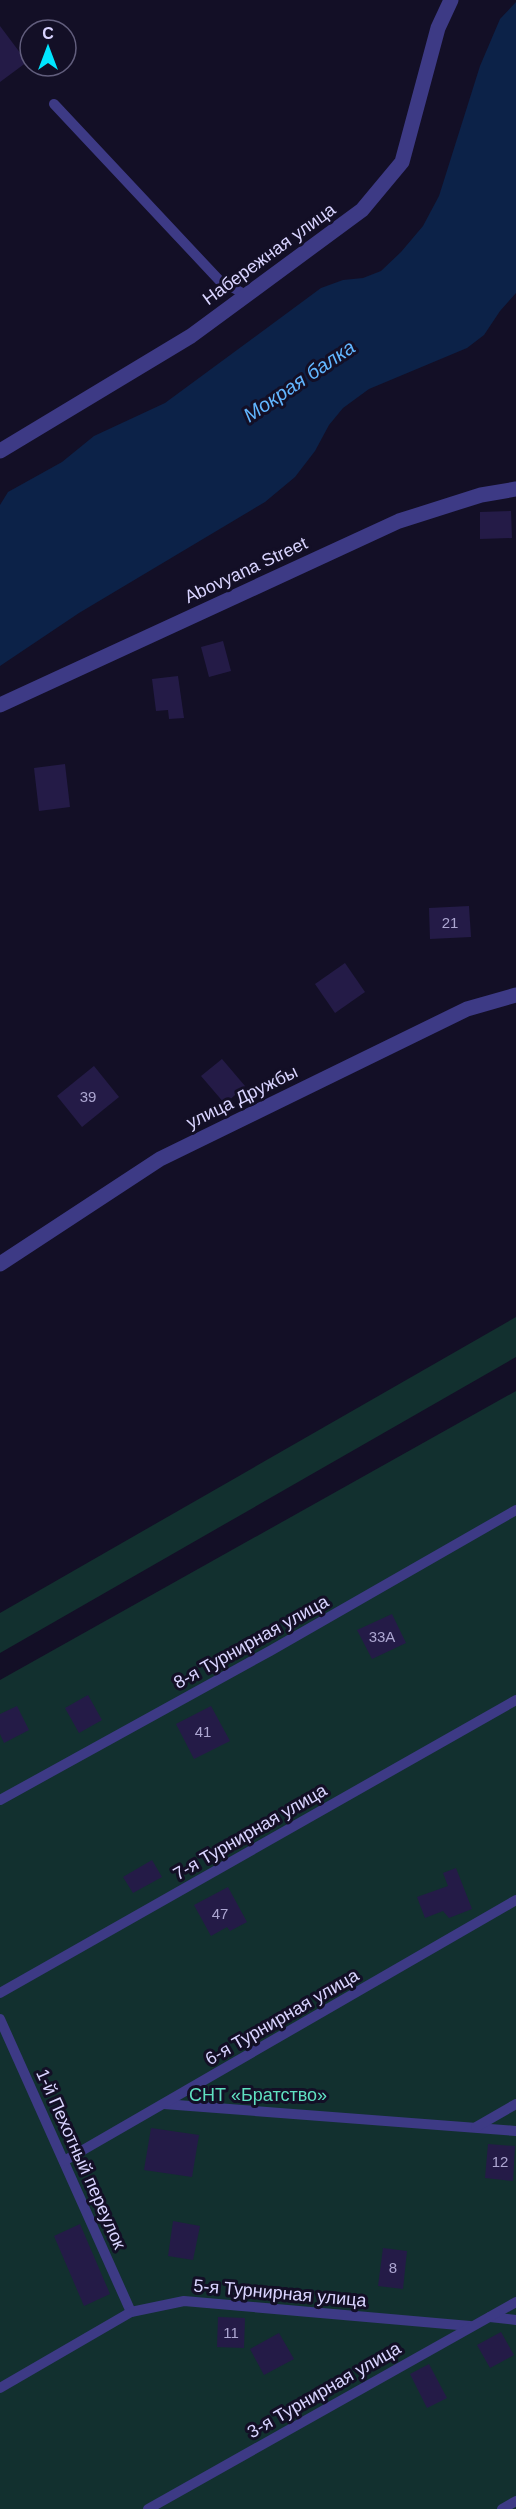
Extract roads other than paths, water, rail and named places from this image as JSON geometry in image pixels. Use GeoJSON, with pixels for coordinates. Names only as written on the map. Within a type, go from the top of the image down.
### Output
{"type":"FeatureCollection","features":[{"type":"Feature","properties":{"kind":"street","name":"Набережная улица"},"geometry":{"type":"LineString","coordinates":[[0,451],[191,336],[362,210],[402,162],[438,28],[451,0]]}},
{"type":"Feature","properties":{"kind":"street","name":"Abovyana Street"},"geometry":{"type":"LineString","coordinates":[[0,705],[399,521],[481,495],[516,489]]}},
{"type":"Feature","properties":{"kind":"street","name":"улица Дружбы"},"geometry":{"type":"LineString","coordinates":[[0,1264],[159,1158],[467,1009],[516,995]]}},
{"type":"Feature","properties":{"kind":"lane"},"geometry":{"type":"LineString","coordinates":[[54,104],[219,280],[246,296]]}},
{"type":"Feature","properties":{"kind":"lane","name":"8-я Турнирная улица"},"geometry":{"type":"LineString","coordinates":[[0,1800],[270,1651],[516,1510]]}},
{"type":"Feature","properties":{"kind":"lane","name":"7-я Турнирная улица"},"geometry":{"type":"LineString","coordinates":[[0,1993],[516,1700]]}},
{"type":"Feature","properties":{"kind":"lane","name":"6-я Турнирная улица"},"geometry":{"type":"LineString","coordinates":[[64,2161],[516,1900]]}},
{"type":"Feature","properties":{"kind":"lane","name":"1-й Пехотный переулок"},"geometry":{"type":"LineString","coordinates":[[0,2019],[131,2312]]}},
{"type":"Feature","properties":{"kind":"lane"},"geometry":{"type":"LineString","coordinates":[[163,2104],[516,2131]]}},
{"type":"Feature","properties":{"kind":"lane"},"geometry":{"type":"LineString","coordinates":[[476,2127],[516,2104]]}},
{"type":"Feature","properties":{"kind":"lane","name":"5-я Турнирная улица"},"geometry":{"type":"LineString","coordinates":[[0,2388],[131,2312],[184,2301],[470,2326]]}},
{"type":"Feature","properties":{"kind":"lane","name":"3-я Турнирная улица"},"geometry":{"type":"LineString","coordinates":[[148,2509],[516,2302]]}},
{"type":"Feature","properties":{"kind":"lane"},"geometry":{"type":"LineString","coordinates":[[490,2317],[516,2320]]}},
{"type":"Feature","properties":{"kind":"lane"},"geometry":{"type":"LineString","coordinates":[[502,2509],[516,2501]]}},
{"type":"Feature","properties":{"kind":"water","name":"Мокрая балка"},"geometry":{"type":"Polygon","coordinates":[[[516,2],[516,293],[500,311],[484,335],[467,348],[369,389],[343,408],[295,477],[265,502],[79,613],[0,666],[0,505],[8,492],[62,462],[94,436],[165,403],[321,288],[343,280],[363,278],[381,271],[401,252],[423,226],[439,196],[480,66],[500,19],[516,2]]]}},
{"type":"Feature","properties":{"kind":"park label","name":"СНТ «Братство»"},"geometry":{"type":"Point","coordinates":[258,2095]}}]}
